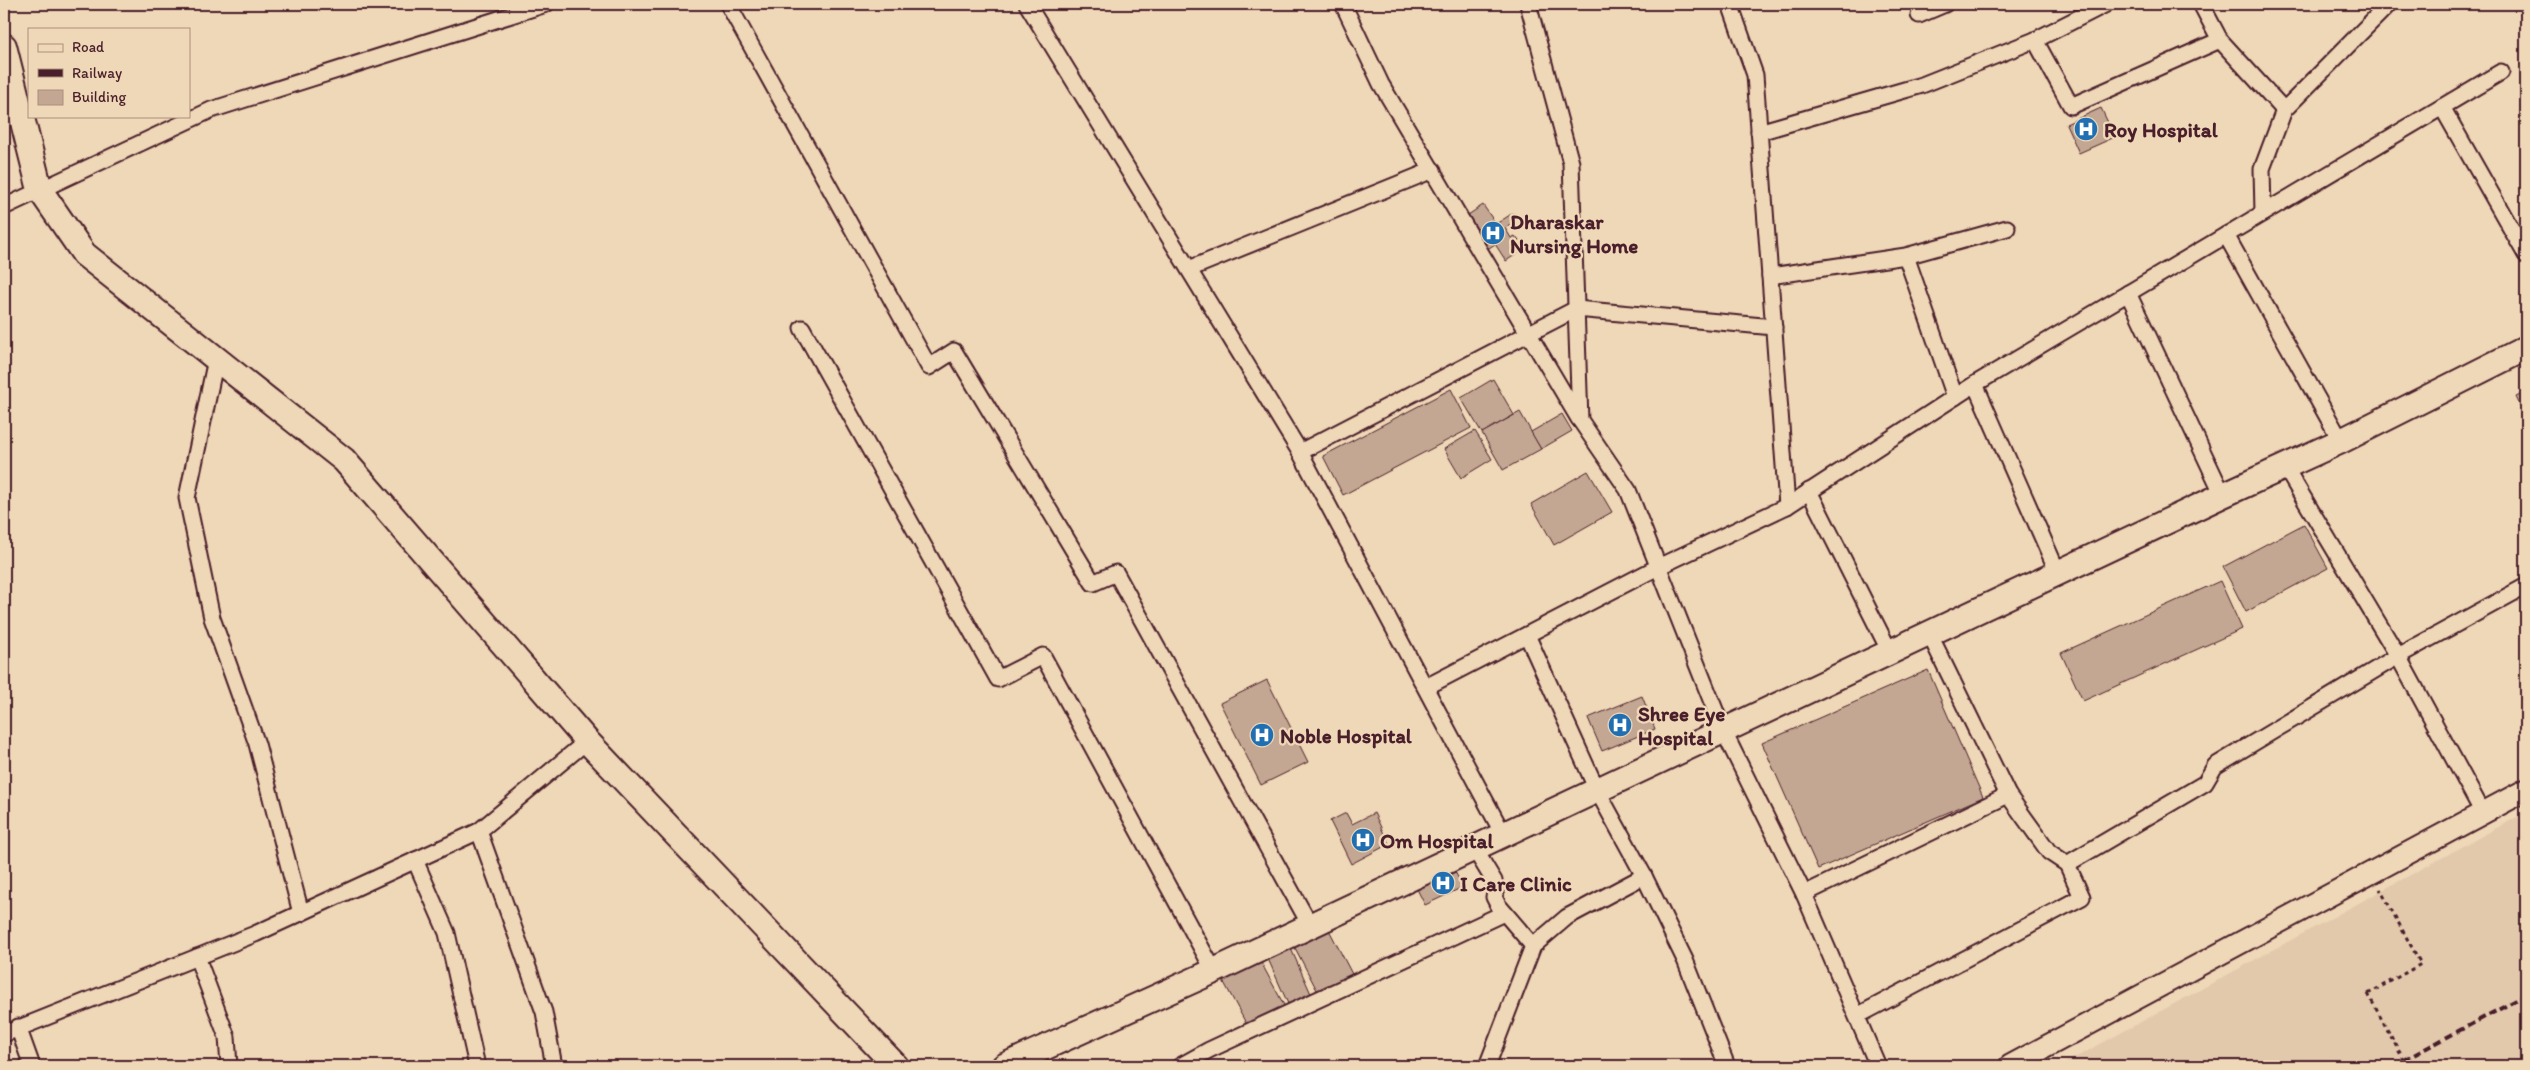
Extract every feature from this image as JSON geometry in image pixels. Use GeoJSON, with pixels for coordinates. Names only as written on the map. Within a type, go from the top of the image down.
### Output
{"type":"FeatureCollection","features":[{"type":"Feature","properties":{"kind":"main road"},"geometry":{"type":"LineString","coordinates":[[4,46],[40,190],[84,254],[344,460],[587,741],[896,1066]]}},
{"type":"Feature","properties":{"kind":"main road"},"geometry":{"type":"LineString","coordinates":[[1004,1066],[1214,971],[1929,633],[2341,441],[2526,348]]}},
{"type":"Feature","properties":{"kind":"street"},"geometry":{"type":"LineString","coordinates":[[4,206],[211,110],[546,4]]}},
{"type":"Feature","properties":{"kind":"street"},"geometry":{"type":"LineString","coordinates":[[728,4],[929,367],[954,351],[1093,582],[1116,573],[1310,925]]}},
{"type":"Feature","properties":{"kind":"street"},"geometry":{"type":"LineString","coordinates":[[1027,4],[1300,452],[1503,834]]}},
{"type":"Feature","properties":{"kind":"street"},"geometry":{"type":"LineString","coordinates":[[1343,4],[1381,84],[1580,420],[1628,490],[1723,730],[1804,894],[1878,1066]]}},
{"type":"Feature","properties":{"kind":"street"},"geometry":{"type":"LineString","coordinates":[[1528,4],[1571,162],[1580,420]]}},
{"type":"Feature","properties":{"kind":"street"},"geometry":{"type":"LineString","coordinates":[[1731,4],[1755,75],[1787,506]]}},
{"type":"Feature","properties":{"kind":"street"},"geometry":{"type":"LineString","coordinates":[[1919,15],[1945,4]]}},
{"type":"Feature","properties":{"kind":"street"},"geometry":{"type":"LineString","coordinates":[[1759,132],[1922,85],[2035,40],[2106,4]]}},
{"type":"Feature","properties":{"kind":"street"},"geometry":{"type":"LineString","coordinates":[[2201,4],[2220,40],[2284,110]]}},
{"type":"Feature","properties":{"kind":"street"},"geometry":{"type":"LineString","coordinates":[[2263,213],[2262,169],[2284,110],[2389,4]]}},
{"type":"Feature","properties":{"kind":"street"},"geometry":{"type":"LineString","coordinates":[[2035,40],[2071,106],[2220,40]]}},
{"type":"Feature","properties":{"kind":"street"},"geometry":{"type":"LineString","coordinates":[[1426,687],[1658,567],[1787,506],[1975,384],[2501,72]]}},
{"type":"Feature","properties":{"kind":"street"},"geometry":{"type":"LineString","coordinates":[[2442,107],[2526,255]]}},
{"type":"Feature","properties":{"kind":"street"},"geometry":{"type":"LineString","coordinates":[[1189,269],[1433,170]]}},
{"type":"Feature","properties":{"kind":"street"},"geometry":{"type":"LineString","coordinates":[[1770,276],[1906,256],[2007,228]]}},
{"type":"Feature","properties":{"kind":"street"},"geometry":{"type":"LineString","coordinates":[[2226,235],[2341,441]]}},
{"type":"Feature","properties":{"kind":"street"},"geometry":{"type":"LineString","coordinates":[[1906,256],[1955,397]]}},
{"type":"Feature","properties":{"kind":"street"},"geometry":{"type":"LineString","coordinates":[[2128,293],[2223,495]]}},
{"type":"Feature","properties":{"kind":"street"},"geometry":{"type":"LineString","coordinates":[[1300,452],[1528,332],[1576,309],[1774,327]]}},
{"type":"Feature","properties":{"kind":"street"},"geometry":{"type":"LineString","coordinates":[[802,328],[998,679],[1043,656],[1214,971]]}},
{"type":"Feature","properties":{"kind":"street"},"geometry":{"type":"LineString","coordinates":[[216,359],[188,498],[212,618],[257,744],[301,913]]}},
{"type":"Feature","properties":{"kind":"street"},"geometry":{"type":"LineString","coordinates":[[1975,384],[2058,573]]}},
{"type":"Feature","properties":{"kind":"street"},"geometry":{"type":"LineString","coordinates":[[2285,467],[2398,656],[2483,813]]}},
{"type":"Feature","properties":{"kind":"street"},"geometry":{"type":"LineString","coordinates":[[1809,491],[1890,652]]}},
{"type":"Feature","properties":{"kind":"street"},"geometry":{"type":"LineString","coordinates":[[2067,864],[2205,783],[2215,766],[2398,656],[2526,586]]}},
{"type":"Feature","properties":{"kind":"street"},"geometry":{"type":"LineString","coordinates":[[1857,1016],[2082,898],[2067,864],[2049,852],[2008,795],[1929,633]]}},
{"type":"Feature","properties":{"kind":"street"},"geometry":{"type":"LineString","coordinates":[[1526,635],[1597,790],[1644,876],[1685,960],[1727,1066]]}},
{"type":"Feature","properties":{"kind":"street"},"geometry":{"type":"LineString","coordinates":[[32,1066],[11,1030],[197,957],[301,913],[479,831],[587,741]]}},
{"type":"Feature","properties":{"kind":"street"},"geometry":{"type":"LineString","coordinates":[[2010,1066],[2526,790]]}},
{"type":"Feature","properties":{"kind":"street"},"geometry":{"type":"LineString","coordinates":[[1804,894],[2008,795]]}},
{"type":"Feature","properties":{"kind":"street"},"geometry":{"type":"LineString","coordinates":[[479,831],[544,1012],[554,1066]]}},
{"type":"Feature","properties":{"kind":"street"},"geometry":{"type":"LineString","coordinates":[[1474,848],[1494,880],[1494,897],[1502,914],[1533,946]]}},
{"type":"Feature","properties":{"kind":"street"},"geometry":{"type":"LineString","coordinates":[[415,860],[447,933],[476,1066]]}},
{"type":"Feature","properties":{"kind":"street"},"geometry":{"type":"LineString","coordinates":[[1487,1066],[1533,946],[1566,917],[1644,876]]}},
{"type":"Feature","properties":{"kind":"street"},"geometry":{"type":"LineString","coordinates":[[1180,1066],[1209,1050],[1502,914]]}},
{"type":"Feature","properties":{"kind":"street"},"geometry":{"type":"LineString","coordinates":[[197,957],[226,1036],[229,1066]]}},
{"type":"Feature","properties":{"kind":"path"},"geometry":{"type":"LineString","coordinates":[[2371,873],[2421,964],[2368,994],[2407,1066]]}},
{"type":"Feature","properties":{"kind":"shaded area"},"geometry":{"type":"Polygon","coordinates":[[[2526,812],[2526,1066],[2060,1066],[2526,812]]]}},
{"type":"Feature","properties":{"kind":"building"},"geometry":{"type":"Polygon","coordinates":[[[2101,108],[2115,137],[2079,153],[2066,124],[2101,108]]]}},
{"type":"Feature","properties":{"kind":"building"},"geometry":{"type":"Polygon","coordinates":[[[1483,205],[1496,224],[1513,213],[1516,218],[1512,221],[1515,227],[1513,228],[1510,224],[1505,228],[1511,238],[1515,236],[1519,241],[1513,245],[1518,253],[1506,261],[1495,244],[1486,250],[1481,243],[1485,241],[1468,215],[1483,205]]]}},
{"type":"Feature","properties":{"kind":"building"},"geometry":{"type":"Polygon","coordinates":[[[1493,379],[1514,415],[1482,433],[1461,398],[1493,379]]]}},
{"type":"Feature","properties":{"kind":"building"},"geometry":{"type":"Polygon","coordinates":[[[1451,389],[1471,428],[1343,495],[1323,456],[1451,389]]]}},
{"type":"Feature","properties":{"kind":"building"},"geometry":{"type":"Polygon","coordinates":[[[2526,392],[2526,418],[2516,397],[2526,392]]]}},
{"type":"Feature","properties":{"kind":"building"},"geometry":{"type":"Polygon","coordinates":[[[1520,412],[1541,449],[1503,470],[1482,433],[1520,412]]]}},
{"type":"Feature","properties":{"kind":"building"},"geometry":{"type":"Polygon","coordinates":[[[1562,414],[1572,431],[1541,449],[1531,432],[1562,414]]]}},
{"type":"Feature","properties":{"kind":"building"},"geometry":{"type":"Polygon","coordinates":[[[1475,431],[1492,459],[1461,478],[1444,449],[1475,431]]]}},
{"type":"Feature","properties":{"kind":"building"},"geometry":{"type":"Polygon","coordinates":[[[1588,471],[1612,512],[1554,545],[1531,504],[1588,471]]]}},
{"type":"Feature","properties":{"kind":"building"},"geometry":{"type":"Polygon","coordinates":[[[2304,524],[2328,568],[2246,612],[2223,567],[2304,524]]]}},
{"type":"Feature","properties":{"kind":"building"},"geometry":{"type":"Polygon","coordinates":[[[2220,581],[2242,629],[2083,701],[2061,653],[2220,581]]]}},
{"type":"Feature","properties":{"kind":"building"},"geometry":{"type":"Polygon","coordinates":[[[1928,670],[1983,797],[1818,869],[1762,743],[1928,670]]]}},
{"type":"Feature","properties":{"kind":"building"},"geometry":{"type":"Polygon","coordinates":[[[1267,680],[1308,762],[1261,785],[1220,703],[1267,680]]]}},
{"type":"Feature","properties":{"kind":"building"},"geometry":{"type":"Polygon","coordinates":[[[1642,696],[1655,729],[1602,751],[1588,718],[1642,696]]]}},
{"type":"Feature","properties":{"kind":"building"},"geometry":{"type":"Polygon","coordinates":[[[1346,813],[1352,824],[1374,813],[1389,844],[1351,864],[1330,821],[1346,813]]]}},
{"type":"Feature","properties":{"kind":"building"},"geometry":{"type":"Polygon","coordinates":[[[1451,864],[1463,887],[1425,905],[1414,883],[1451,864]]]}},
{"type":"Feature","properties":{"kind":"building"},"geometry":{"type":"Polygon","coordinates":[[[1327,926],[1353,976],[1319,994],[1293,944],[1327,926]]]}},
{"type":"Feature","properties":{"kind":"building"},"geometry":{"type":"Polygon","coordinates":[[[1288,942],[1312,996],[1289,1006],[1265,952],[1288,942]]]}},
{"type":"Feature","properties":{"kind":"building"},"geometry":{"type":"Polygon","coordinates":[[[1257,955],[1285,1007],[1248,1027],[1220,975],[1257,955]]]}},
{"type":"Feature","properties":{"kind":"railway"},"geometry":{"type":"LineString","coordinates":[[2393,1066],[2526,995]]}},
{"type":"Feature","properties":{"kind":"place","name":"Roy Hospital"},"geometry":{"type":"Point","coordinates":[2086,129]}},
{"type":"Feature","properties":{"kind":"place","name":"Dharaskar Nursing Home"},"geometry":{"type":"Point","coordinates":[1493,233]}},
{"type":"Feature","properties":{"kind":"place","name":"Shree Eye Hospital"},"geometry":{"type":"Point","coordinates":[1620,725]}},
{"type":"Feature","properties":{"kind":"place","name":"Noble Hospital"},"geometry":{"type":"Point","coordinates":[1262,735]}},
{"type":"Feature","properties":{"kind":"place","name":"Om Hospital"},"geometry":{"type":"Point","coordinates":[1363,840]}},
{"type":"Feature","properties":{"kind":"place","name":"I Care Clinic"},"geometry":{"type":"Point","coordinates":[1443,883]}}]}
